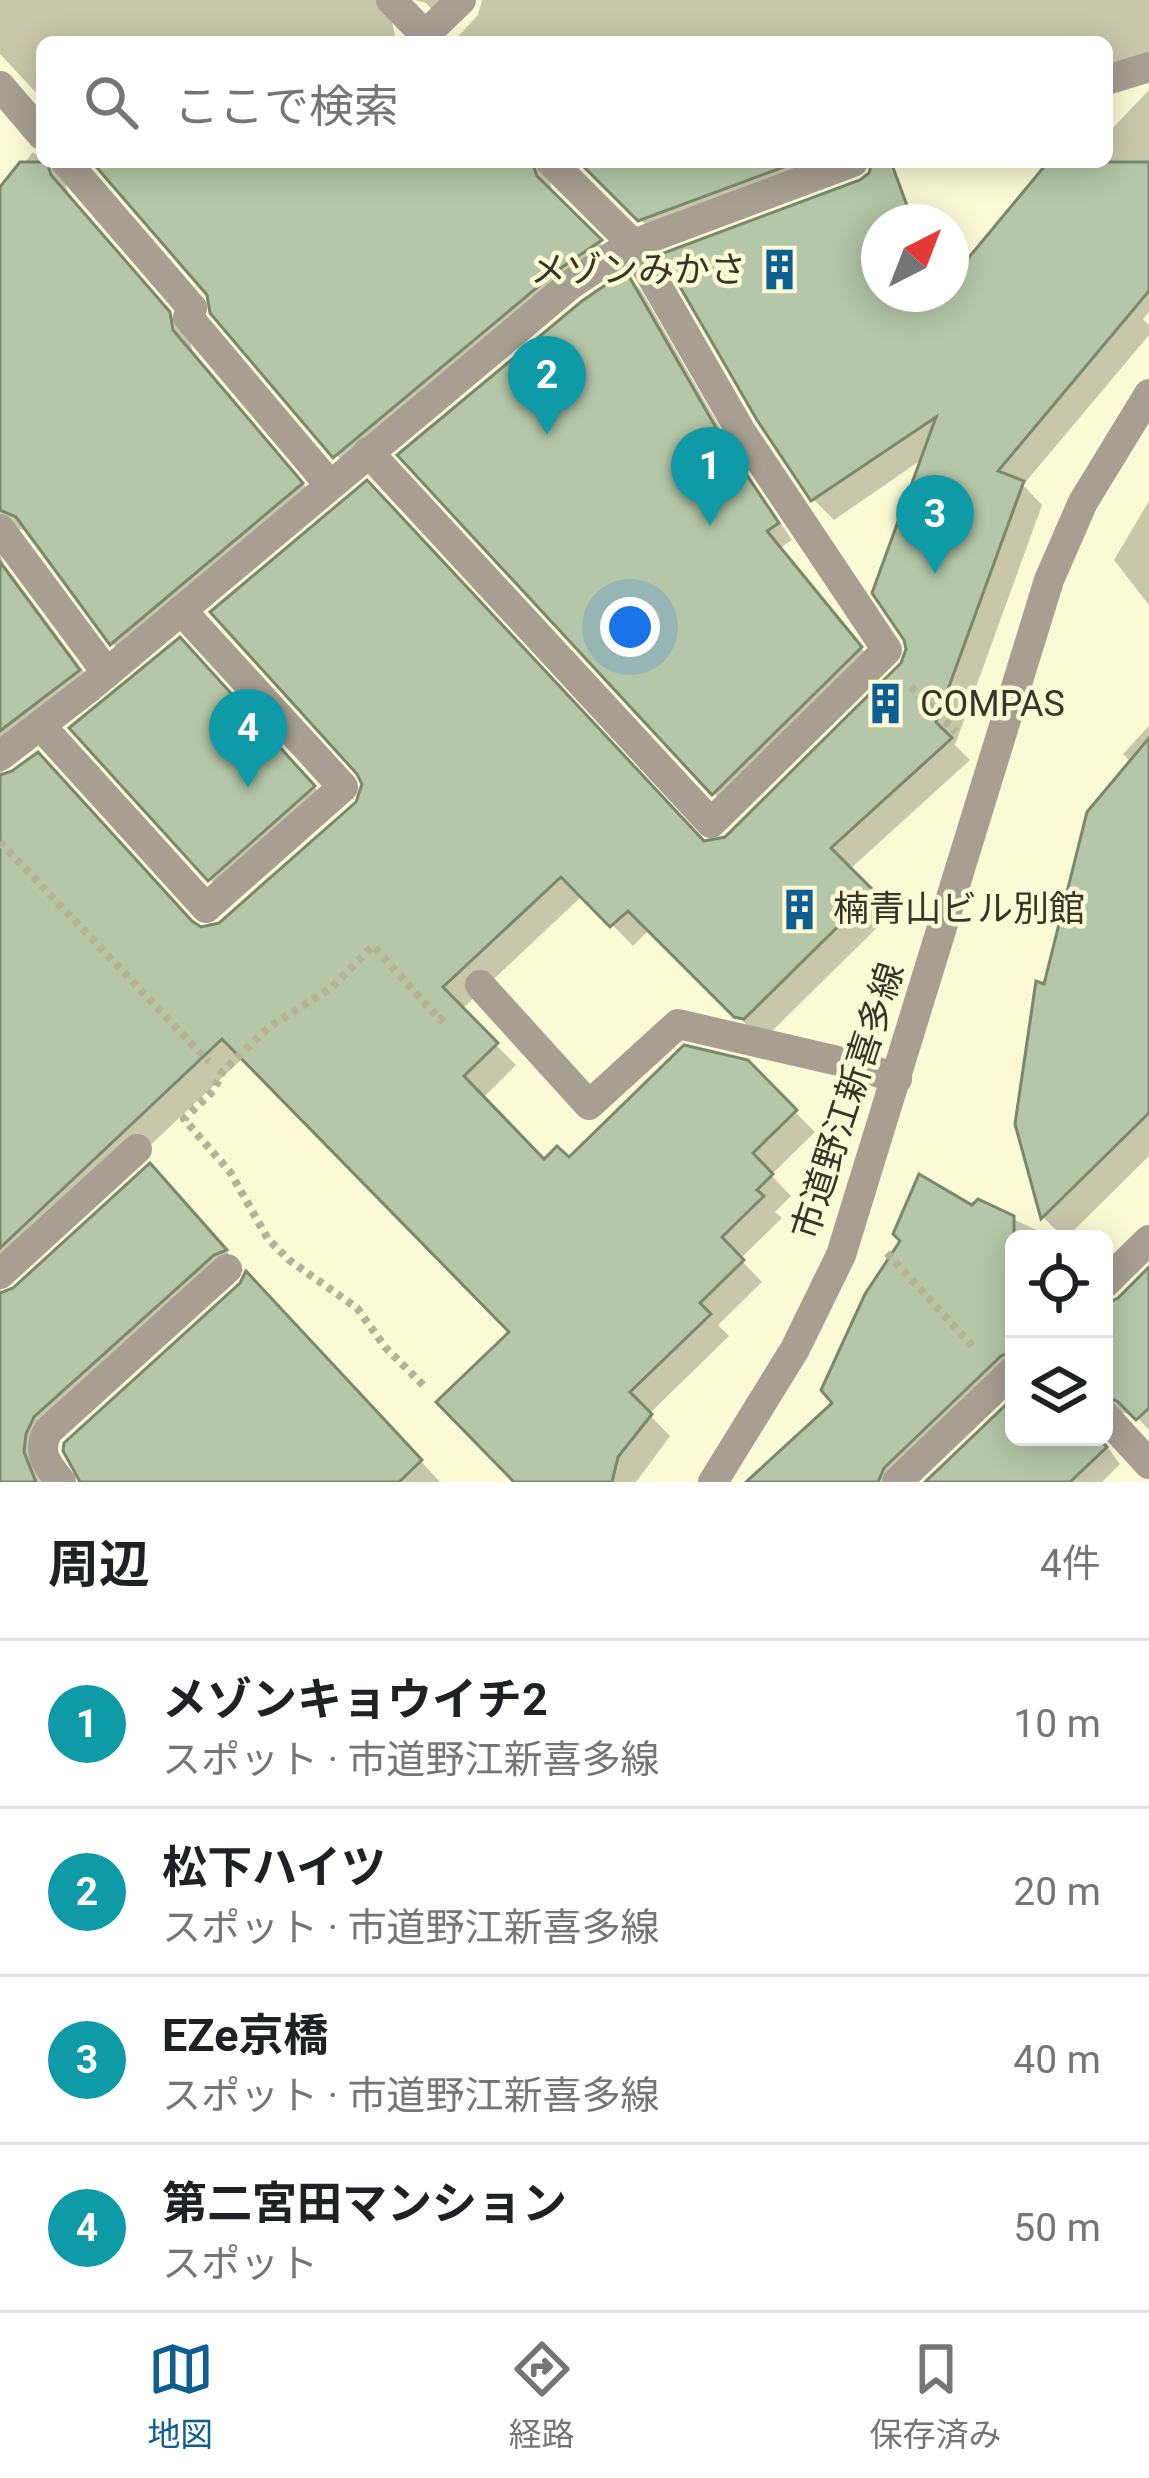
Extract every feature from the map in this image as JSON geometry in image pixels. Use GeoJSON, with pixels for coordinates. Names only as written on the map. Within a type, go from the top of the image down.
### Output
{"type":"FeatureCollection","features":[{"type":"Feature","properties":{"kind":"street"},"geometry":{"type":"LineString","coordinates":[[391,0],[426,36]]}},
{"type":"Feature","properties":{"kind":"street"},"geometry":{"type":"LineString","coordinates":[[431,36],[461,0]]}},
{"type":"Feature","properties":{"kind":"street"},"geometry":{"type":"LineString","coordinates":[[1113,78],[1149,67]]}},
{"type":"Feature","properties":{"kind":"street"},"geometry":{"type":"LineString","coordinates":[[0,86],[36,128]]}},
{"type":"Feature","properties":{"kind":"street"},"geometry":{"type":"LineString","coordinates":[[71,168],[192,308],[188,316],[329,484]]}},
{"type":"Feature","properties":{"kind":"street"},"geometry":{"type":"LineString","coordinates":[[368,452],[711,823],[887,650],[740,430],[633,244],[557,168]]}},
{"type":"Feature","properties":{"kind":"street"},"geometry":{"type":"LineString","coordinates":[[0,755],[107,673],[570,285],[633,244],[837,168]]}},
{"type":"Feature","properties":{"kind":"street","name":"市道野江新喜多線"},"geometry":{"type":"LineString","coordinates":[[713,1482],[812,1318],[855,1218],[1048,580],[1083,502],[1149,394]]}},
{"type":"Feature","properties":{"kind":"street"},"geometry":{"type":"LineString","coordinates":[[0,529],[107,673]]}},
{"type":"Feature","properties":{"kind":"street"},"geometry":{"type":"LineString","coordinates":[[40,725],[206,908],[343,787],[181,610]]}},
{"type":"Feature","properties":{"kind":"street"},"geometry":{"type":"LineString","coordinates":[[480,985],[589,1106],[679,1024],[897,1079]]}},
{"type":"Feature","properties":{"kind":"street"},"geometry":{"type":"LineString","coordinates":[[0,1274],[136,1150]]}},
{"type":"Feature","properties":{"kind":"street"},"geometry":{"type":"LineString","coordinates":[[1113,1275],[1149,1240]]}},
{"type":"Feature","properties":{"kind":"street"},"geometry":{"type":"LineString","coordinates":[[61,1482],[40,1444],[48,1431],[227,1269]]}},
{"type":"Feature","properties":{"kind":"street"},"geometry":{"type":"LineString","coordinates":[[897,1482],[1005,1379]]}},
{"type":"Feature","properties":{"kind":"street"},"geometry":{"type":"LineString","coordinates":[[1113,1425],[1149,1464]]}},
{"type":"Feature","properties":{"kind":"path"},"geometry":{"type":"LineString","coordinates":[[881,656],[958,735]]}},
{"type":"Feature","properties":{"kind":"path"},"geometry":{"type":"LineString","coordinates":[[0,842],[209,1062]]}},
{"type":"Feature","properties":{"kind":"path"},"geometry":{"type":"LineString","coordinates":[[423,1385],[385,1347],[357,1309],[289,1261],[268,1239],[230,1172],[184,1119],[214,1090],[222,1072],[268,1027],[331,988],[374,946],[440,1019],[480,985]]}},
{"type":"Feature","properties":{"kind":"path"},"geometry":{"type":"LineString","coordinates":[[855,1218],[1005,1371]]}},
{"type":"Feature","properties":{"kind":"building"},"geometry":{"type":"Polygon","coordinates":[[[20,162],[49,168],[170,312],[173,330],[303,483],[110,645],[16,517],[0,510],[0,187],[20,162]]]}},
{"type":"Feature","properties":{"kind":"building"},"geometry":{"type":"Polygon","coordinates":[[[1113,162],[1149,162],[1149,291],[998,471],[1024,481],[936,722],[952,738],[831,848],[874,891],[744,1019],[734,1017],[628,911],[610,927],[561,877],[443,987],[498,1043],[464,1076],[544,1159],[557,1146],[569,1157],[684,1045],[748,1060],[797,1110],[753,1153],[773,1174],[757,1190],[764,1196],[722,1237],[744,1260],[700,1303],[711,1314],[630,1392],[652,1414],[618,1457],[612,1482],[514,1482],[436,1402],[509,1332],[222,1039],[0,1248],[0,775],[38,752],[192,921],[201,927],[219,923],[356,802],[362,784],[210,612],[367,480],[704,841],[725,837],[901,663],[904,640],[872,593],[936,417],[811,501],[757,420],[661,254],[860,180],[870,168],[893,168],[906,204],[861,204],[861,312],[969,312],[969,257],[1043,168],[1113,168],[1113,162]]]}},
{"type":"Feature","properties":{"kind":"building"},"geometry":{"type":"Polygon","coordinates":[[[97,168],[534,168],[602,240],[558,270],[333,458],[210,313],[207,295],[97,168]]]}},
{"type":"Feature","properties":{"kind":"building"},"geometry":{"type":"Polygon","coordinates":[[[585,168],[781,168],[638,221],[585,168]]]}},
{"type":"Feature","properties":{"kind":"building"},"geometry":{"type":"Polygon","coordinates":[[[626,271],[723,440],[779,523],[767,531],[862,647],[712,795],[397,455],[582,301],[626,271]]]}},
{"type":"Feature","properties":{"kind":"building"},"geometry":{"type":"Polygon","coordinates":[[[0,562],[80,670],[0,731],[0,562]]]}},
{"type":"Feature","properties":{"kind":"building"},"geometry":{"type":"Polygon","coordinates":[[[180,637],[315,786],[208,881],[69,728],[180,637]]]}},
{"type":"Feature","properties":{"kind":"building"},"geometry":{"type":"Polygon","coordinates":[[[1149,738],[1149,1113],[1041,1219],[1015,1124],[1036,981],[1044,984],[1087,812],[1149,738]]]}},
{"type":"Feature","properties":{"kind":"building"},"geometry":{"type":"Polygon","coordinates":[[[150,1163],[227,1250],[214,1255],[34,1417],[24,1452],[36,1482],[0,1482],[0,1293],[13,1288],[150,1163]]]}},
{"type":"Feature","properties":{"kind":"building"},"geometry":{"type":"Polygon","coordinates":[[[919,1174],[972,1205],[978,1199],[1014,1216],[1014,1230],[1005,1230],[1005,1354],[884,1468],[878,1482],[746,1482],[832,1403],[821,1390],[865,1294],[900,1241],[893,1234],[919,1174]]]}},
{"type":"Feature","properties":{"kind":"building"},"geometry":{"type":"Polygon","coordinates":[[[1149,1267],[1149,1408],[1136,1420],[1113,1399],[1113,1300],[1149,1267]]]}},
{"type":"Feature","properties":{"kind":"building"},"geometry":{"type":"Polygon","coordinates":[[[246,1271],[422,1460],[399,1482],[80,1482],[63,1451],[64,1443],[240,1283],[246,1271]]]}},
{"type":"Feature","properties":{"kind":"building"},"geometry":{"type":"Polygon","coordinates":[[[1005,1406],[1005,1446],[1107,1447],[1070,1482],[925,1482],[1005,1406]]]}},
{"type":"Feature","properties":{"kind":"place","name":"メゾンみかさ"},"geometry":{"type":"Point","coordinates":[780,270]}},
{"type":"Feature","properties":{"kind":"place","name":"松下ハイツ"},"geometry":{"type":"Point","coordinates":[547,435]}},
{"type":"Feature","properties":{"kind":"place","name":"メゾンキョウイチ2"},"geometry":{"type":"Point","coordinates":[710,526]}},
{"type":"Feature","properties":{"kind":"place","name":"EZe京橋"},"geometry":{"type":"Point","coordinates":[935,574]}},
{"type":"Feature","properties":{"kind":"place","name":"COMPAS"},"geometry":{"type":"Point","coordinates":[886,704]}},
{"type":"Feature","properties":{"kind":"place","name":"第二宮田マンション"},"geometry":{"type":"Point","coordinates":[248,788]}},
{"type":"Feature","properties":{"kind":"place","name":"楠青山ビル別館"},"geometry":{"type":"Point","coordinates":[799,909]}}]}
